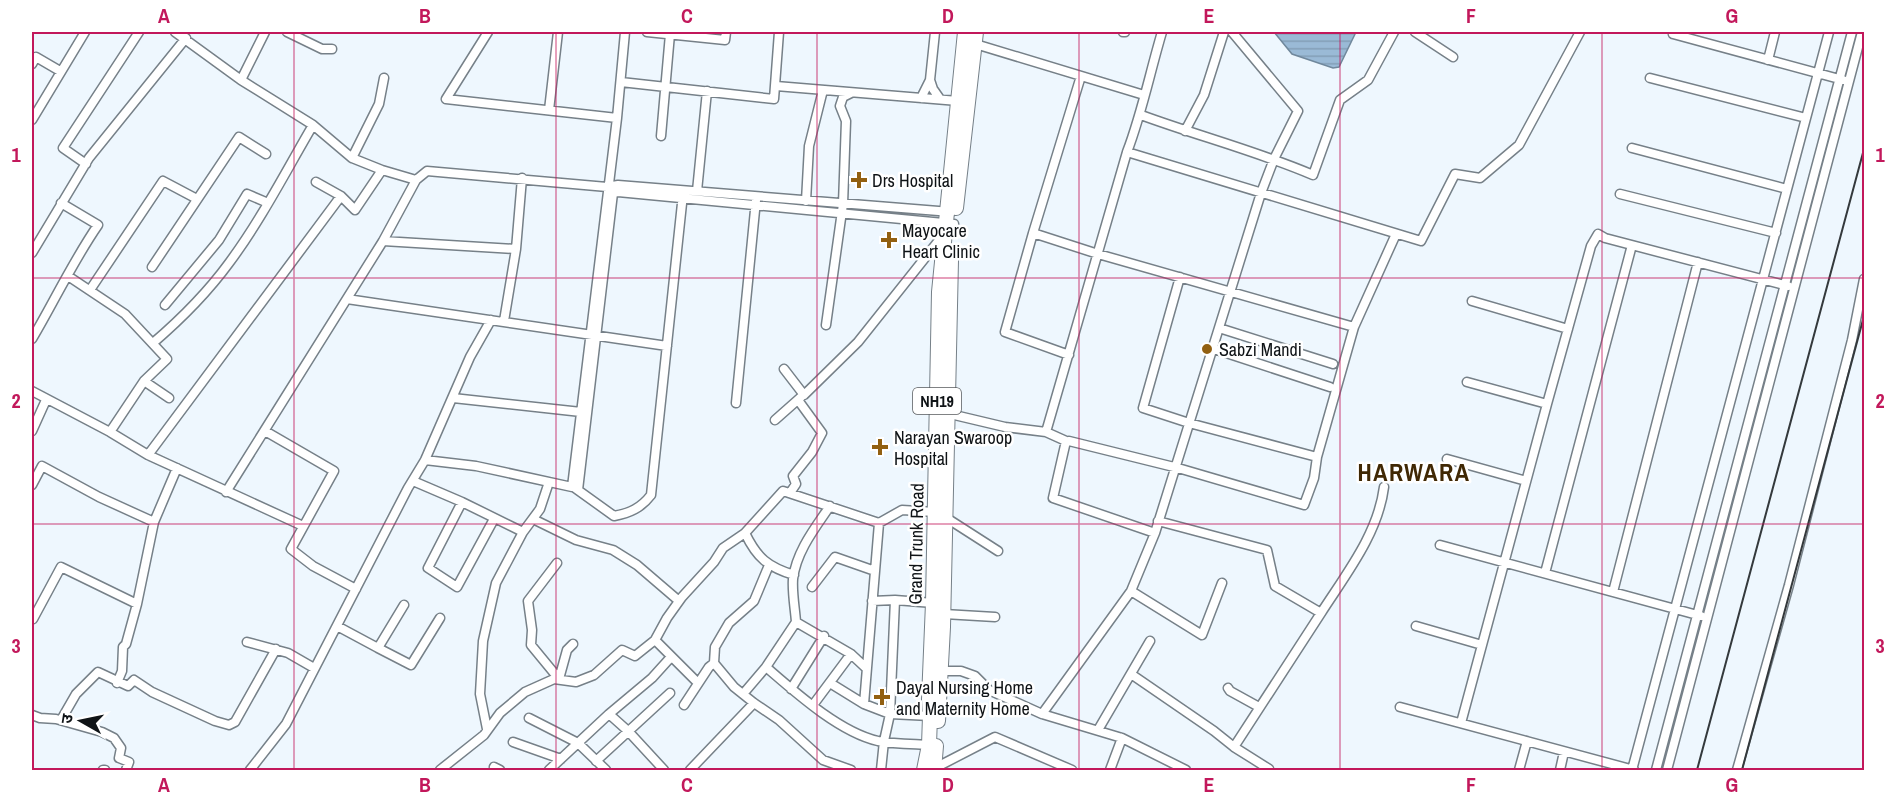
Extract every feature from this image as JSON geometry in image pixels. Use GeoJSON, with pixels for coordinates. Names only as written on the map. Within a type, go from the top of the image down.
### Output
{"type":"FeatureCollection","features":[{"type":"Feature","properties":{"kind":"highway","name":"Grand Trunk Road"},"geometry":{"type":"LineString","coordinates":[[949,221],[958,101],[970,37]]}},
{"type":"Feature","properties":{"kind":"highway","name":"Grand Trunk Road"},"geometry":{"type":"LineString","coordinates":[[931,770],[929,699],[940,514],[942,412],[939,292],[970,37]]}},
{"type":"Feature","properties":{"kind":"highway","name":"Grand Trunk Road"},"geometry":{"type":"LineString","coordinates":[[931,770],[944,614],[940,514]]}},
{"type":"Feature","properties":{"kind":"street"},"geometry":{"type":"LineString","coordinates":[[32,120],[83,32]]}},
{"type":"Feature","properties":{"kind":"street"},"geometry":{"type":"LineString","coordinates":[[86,164],[63,147],[139,32]]}},
{"type":"Feature","properties":{"kind":"street"},"geometry":{"type":"LineString","coordinates":[[176,32],[241,80],[313,125],[352,158],[416,180]]}},
{"type":"Feature","properties":{"kind":"street"},"geometry":{"type":"LineString","coordinates":[[241,80],[265,32]]}},
{"type":"Feature","properties":{"kind":"street"},"geometry":{"type":"LineString","coordinates":[[286,32],[322,49],[332,49]]}},
{"type":"Feature","properties":{"kind":"street"},"geometry":{"type":"LineString","coordinates":[[488,32],[446,99],[617,118]]}},
{"type":"Feature","properties":{"kind":"street"},"geometry":{"type":"LineString","coordinates":[[549,110],[558,32]]}},
{"type":"Feature","properties":{"kind":"street"},"geometry":{"type":"LineString","coordinates":[[575,489],[581,412],[594,335],[607,187],[617,118],[625,32]]}},
{"type":"Feature","properties":{"kind":"street"},"geometry":{"type":"LineString","coordinates":[[647,32],[724,40],[726,32]]}},
{"type":"Feature","properties":{"kind":"street"},"geometry":{"type":"LineString","coordinates":[[621,81],[774,99],[779,32]]}},
{"type":"Feature","properties":{"kind":"street"},"geometry":{"type":"LineString","coordinates":[[921,98],[930,80],[936,32]]}},
{"type":"Feature","properties":{"kind":"street"},"geometry":{"type":"LineString","coordinates":[[1046,432],[1127,152],[1141,115],[1143,95],[1162,32]]}},
{"type":"Feature","properties":{"kind":"street"},"geometry":{"type":"LineString","coordinates":[[1185,131],[1204,95],[1224,32]]}},
{"type":"Feature","properties":{"kind":"street"},"geometry":{"type":"LineString","coordinates":[[1042,714],[1131,591],[1155,533],[1261,193],[1274,159],[1298,111],[1232,32]]}},
{"type":"Feature","properties":{"kind":"street"},"geometry":{"type":"LineString","coordinates":[[1141,115],[1274,159],[1313,175],[1340,100],[1368,80],[1394,32]]}},
{"type":"Feature","properties":{"kind":"street"},"geometry":{"type":"LineString","coordinates":[[1415,32],[1453,57]]}},
{"type":"Feature","properties":{"kind":"street"},"geometry":{"type":"LineString","coordinates":[[1127,152],[1421,241],[1455,174],[1479,178],[1519,145],[1580,32]]}},
{"type":"Feature","properties":{"kind":"street"},"geometry":{"type":"LineString","coordinates":[[1674,32],[1673,34],[1849,82]]}},
{"type":"Feature","properties":{"kind":"street"},"geometry":{"type":"LineString","coordinates":[[1768,60],[1775,32]]}},
{"type":"Feature","properties":{"kind":"street"},"geometry":{"type":"LineString","coordinates":[[1400,707],[1633,770],[1829,32]]}},
{"type":"Feature","properties":{"kind":"street"},"geometry":{"type":"LineString","coordinates":[[1656,771],[1851,32]]}},
{"type":"Feature","properties":{"kind":"street"},"geometry":{"type":"LineString","coordinates":[[1666,771],[1862,32]]}},
{"type":"Feature","properties":{"kind":"street"},"geometry":{"type":"LineString","coordinates":[[661,135],[670,34]]}},
{"type":"Feature","properties":{"kind":"street"},"geometry":{"type":"LineString","coordinates":[[970,37],[1143,95]]}},
{"type":"Feature","properties":{"kind":"street"},"geometry":{"type":"LineString","coordinates":[[32,253],[89,158],[186,38]]}},
{"type":"Feature","properties":{"kind":"street"},"geometry":{"type":"LineString","coordinates":[[33,59],[60,71]]}},
{"type":"Feature","properties":{"kind":"street"},"geometry":{"type":"LineString","coordinates":[[1069,355],[1005,332],[1081,76]]}},
{"type":"Feature","properties":{"kind":"street"},"geometry":{"type":"LineString","coordinates":[[352,158],[379,104],[384,78]]}},
{"type":"Feature","properties":{"kind":"street"},"geometry":{"type":"LineString","coordinates":[[1650,78],[1806,118]]}},
{"type":"Feature","properties":{"kind":"street"},"geometry":{"type":"LineString","coordinates":[[930,80],[940,99]]}},
{"type":"Feature","properties":{"kind":"street"},"geometry":{"type":"LineString","coordinates":[[776,86],[958,101]]}},
{"type":"Feature","properties":{"kind":"street"},"geometry":{"type":"LineString","coordinates":[[806,201],[809,146],[823,90]]}},
{"type":"Feature","properties":{"kind":"street"},"geometry":{"type":"LineString","coordinates":[[697,191],[707,91]]}},
{"type":"Feature","properties":{"kind":"street"},"geometry":{"type":"LineString","coordinates":[[826,325],[842,209],[846,121],[840,106],[843,97],[851,93]]}},
{"type":"Feature","properties":{"kind":"street"},"geometry":{"type":"LineString","coordinates":[[153,343],[180,320],[228,264],[268,203],[313,125]]}},
{"type":"Feature","properties":{"kind":"street"},"geometry":{"type":"LineString","coordinates":[[152,267],[239,137],[266,154]]}},
{"type":"Feature","properties":{"kind":"street"},"geometry":{"type":"LineString","coordinates":[[1632,148],[1788,189]]}},
{"type":"Feature","properties":{"kind":"street"},"geometry":{"type":"LineString","coordinates":[[316,182],[341,196],[355,210],[382,170]]}},
{"type":"Feature","properties":{"kind":"street"},"geometry":{"type":"LineString","coordinates":[[226,492],[383,242],[416,180],[428,171],[607,187],[618,185],[683,194],[949,221]]}},
{"type":"Feature","properties":{"kind":"street"},"geometry":{"type":"LineString","coordinates":[[504,321],[516,249],[522,178]]}},
{"type":"Feature","properties":{"kind":"street"},"geometry":{"type":"LineString","coordinates":[[90,290],[163,181],[197,199]]}},
{"type":"Feature","properties":{"kind":"street"},"geometry":{"type":"LineString","coordinates":[[575,489],[613,193],[683,194],[697,191],[756,201],[806,201],[842,209]]}},
{"type":"Feature","properties":{"kind":"street"},"geometry":{"type":"LineString","coordinates":[[165,305],[219,240],[247,194],[268,203]]}},
{"type":"Feature","properties":{"kind":"street"},"geometry":{"type":"LineString","coordinates":[[425,460],[476,466],[575,489],[614,516],[628,513],[644,505],[651,495],[683,194]]}},
{"type":"Feature","properties":{"kind":"street"},"geometry":{"type":"LineString","coordinates":[[1620,194],[1776,233]]}},
{"type":"Feature","properties":{"kind":"street"},"geometry":{"type":"LineString","coordinates":[[148,455],[341,196]]}},
{"type":"Feature","properties":{"kind":"street"},"geometry":{"type":"LineString","coordinates":[[736,402],[756,201]]}},
{"type":"Feature","properties":{"kind":"street"},"geometry":{"type":"LineString","coordinates":[[32,339],[82,248],[98,225],[62,203]]}},
{"type":"Feature","properties":{"kind":"street"},"geometry":{"type":"LineString","coordinates":[[775,420],[858,342],[949,221]]}},
{"type":"Feature","properties":{"kind":"street"},"geometry":{"type":"LineString","coordinates":[[1033,233],[1098,254],[1354,327]]}},
{"type":"Feature","properties":{"kind":"street"},"geometry":{"type":"LineString","coordinates":[[1069,441],[1175,467],[1304,505],[1314,478],[1317,457],[1354,327],[1396,234]]}},
{"type":"Feature","properties":{"kind":"street"},"geometry":{"type":"LineString","coordinates":[[1461,723],[1546,404],[1591,246],[1598,234],[1605,238],[1794,287]]}},
{"type":"Feature","properties":{"kind":"street"},"geometry":{"type":"LineString","coordinates":[[383,242],[516,249]]}},
{"type":"Feature","properties":{"kind":"street"},"geometry":{"type":"LineString","coordinates":[[1545,573],[1632,245]]}},
{"type":"Feature","properties":{"kind":"street"},"geometry":{"type":"LineString","coordinates":[[1613,592],[1698,262]]}},
{"type":"Feature","properties":{"kind":"street"},"geometry":{"type":"LineString","coordinates":[[68,276],[125,314],[167,359],[144,381],[110,432]]}},
{"type":"Feature","properties":{"kind":"street"},"geometry":{"type":"LineString","coordinates":[[1180,277],[1143,408],[1189,423],[1317,457]]}},
{"type":"Feature","properties":{"kind":"street"},"geometry":{"type":"LineString","coordinates":[[1737,771],[1789,585],[1852,340],[1864,279]]}},
{"type":"Feature","properties":{"kind":"street"},"geometry":{"type":"LineString","coordinates":[[347,299],[667,346]]}},
{"type":"Feature","properties":{"kind":"street"},"geometry":{"type":"LineString","coordinates":[[1472,301],[1568,329]]}},
{"type":"Feature","properties":{"kind":"street"},"geometry":{"type":"LineString","coordinates":[[249,771],[286,724],[425,460],[470,357],[491,320]]}},
{"type":"Feature","properties":{"kind":"street"},"geometry":{"type":"LineString","coordinates":[[1219,328],[1333,364]]}},
{"type":"Feature","properties":{"kind":"street"},"geometry":{"type":"LineString","coordinates":[[1214,349],[1330,387]]}},
{"type":"Feature","properties":{"kind":"street"},"geometry":{"type":"LineString","coordinates":[[784,369],[822,433],[812,452],[793,476],[796,484],[790,493]]}},
{"type":"Feature","properties":{"kind":"street"},"geometry":{"type":"LineString","coordinates":[[144,381],[169,398]]}},
{"type":"Feature","properties":{"kind":"street"},"geometry":{"type":"LineString","coordinates":[[1467,382],[1546,404]]}},
{"type":"Feature","properties":{"kind":"street"},"geometry":{"type":"LineString","coordinates":[[32,392],[110,432],[148,455],[303,526]]}},
{"type":"Feature","properties":{"kind":"street"},"geometry":{"type":"LineString","coordinates":[[453,398],[581,412]]}},
{"type":"Feature","properties":{"kind":"street"},"geometry":{"type":"LineString","coordinates":[[32,431],[46,399]]}},
{"type":"Feature","properties":{"kind":"street"},"geometry":{"type":"LineString","coordinates":[[942,412],[1005,427],[1046,432],[1066,441],[1053,498],[1155,533]]}},
{"type":"Feature","properties":{"kind":"street"},"geometry":{"type":"LineString","coordinates":[[265,430],[334,471],[291,549],[313,566],[356,589]]}},
{"type":"Feature","properties":{"kind":"street"},"geometry":{"type":"LineString","coordinates":[[1448,459],[1526,481]]}},
{"type":"Feature","properties":{"kind":"street"},"geometry":{"type":"LineString","coordinates":[[32,485],[42,466],[99,497],[154,522]]}},
{"type":"Feature","properties":{"kind":"street"},"geometry":{"type":"LineString","coordinates":[[117,683],[122,671],[123,647],[126,644],[137,604],[154,522],[177,468]]}},
{"type":"Feature","properties":{"kind":"street"},"geometry":{"type":"LineString","coordinates":[[413,481],[523,532]]}},
{"type":"Feature","properties":{"kind":"street"},"geometry":{"type":"LineString","coordinates":[[488,729],[480,694],[483,641],[496,583],[523,532],[540,509],[549,482]]}},
{"type":"Feature","properties":{"kind":"street"},"geometry":{"type":"LineString","coordinates":[[1234,747],[1369,534],[1382,503],[1384,487]]}},
{"type":"Feature","properties":{"kind":"street"},"geometry":{"type":"LineString","coordinates":[[440,771],[484,735],[500,714],[525,692],[554,679],[576,682],[594,675],[622,650],[634,656],[655,640],[679,601],[714,562],[723,548],[745,533],[783,491],[879,523],[902,510],[940,514],[998,551]]}},
{"type":"Feature","properties":{"kind":"street"},"geometry":{"type":"LineString","coordinates":[[462,502],[428,568],[457,587],[494,519]]}},
{"type":"Feature","properties":{"kind":"street"},"geometry":{"type":"LineString","coordinates":[[743,694],[766,666],[796,622],[794,575],[796,563],[809,536],[830,507]]}},
{"type":"Feature","properties":{"kind":"street"},"geometry":{"type":"LineString","coordinates":[[533,519],[576,540],[613,550],[637,565],[679,601]]}},
{"type":"Feature","properties":{"kind":"street"},"geometry":{"type":"LineString","coordinates":[[1158,521],[1267,550],[1275,586],[1321,613]]}},
{"type":"Feature","properties":{"kind":"street"},"geometry":{"type":"LineString","coordinates":[[864,704],[879,523]]}},
{"type":"Feature","properties":{"kind":"street"},"geometry":{"type":"LineString","coordinates":[[745,533],[763,561],[775,569],[794,575]]}},
{"type":"Feature","properties":{"kind":"street"},"geometry":{"type":"LineString","coordinates":[[1440,545],[1707,618]]}},
{"type":"Feature","properties":{"kind":"street"},"geometry":{"type":"LineString","coordinates":[[812,587],[835,557],[874,571]]}},
{"type":"Feature","properties":{"kind":"street"},"geometry":{"type":"LineString","coordinates":[[557,563],[528,601],[532,630],[531,645],[559,680]]}},
{"type":"Feature","properties":{"kind":"street"},"geometry":{"type":"LineString","coordinates":[[684,705],[714,663],[715,647],[729,623],[753,601],[769,565]]}},
{"type":"Feature","properties":{"kind":"street"},"geometry":{"type":"LineString","coordinates":[[33,619],[62,567],[137,604]]}},
{"type":"Feature","properties":{"kind":"street"},"geometry":{"type":"LineString","coordinates":[[1131,591],[1202,635],[1222,583]]}},
{"type":"Feature","properties":{"kind":"street"},"geometry":{"type":"LineString","coordinates":[[881,771],[890,714],[895,600]]}},
{"type":"Feature","properties":{"kind":"street"},"geometry":{"type":"LineString","coordinates":[[872,601],[933,603]]}},
{"type":"Feature","properties":{"kind":"street"},"geometry":{"type":"LineString","coordinates":[[378,648],[404,605]]}},
{"type":"Feature","properties":{"kind":"street"},"geometry":{"type":"LineString","coordinates":[[944,614],[995,617]]}},
{"type":"Feature","properties":{"kind":"street"},"geometry":{"type":"LineString","coordinates":[[337,626],[411,665],[440,618]]}},
{"type":"Feature","properties":{"kind":"street"},"geometry":{"type":"LineString","coordinates":[[796,622],[824,636],[851,654],[867,669]]}},
{"type":"Feature","properties":{"kind":"street"},"geometry":{"type":"LineString","coordinates":[[1416,626],[1482,645]]}},
{"type":"Feature","properties":{"kind":"street"},"geometry":{"type":"LineString","coordinates":[[791,688],[824,636]]}},
{"type":"Feature","properties":{"kind":"street"},"geometry":{"type":"LineString","coordinates":[[655,640],[698,683]]}},
{"type":"Feature","properties":{"kind":"street"},"geometry":{"type":"LineString","coordinates":[[1098,730],[1150,641]]}},
{"type":"Feature","properties":{"kind":"street"},"geometry":{"type":"LineString","coordinates":[[247,642],[288,653],[314,668]]}},
{"type":"Feature","properties":{"kind":"street"},"geometry":{"type":"LineString","coordinates":[[559,680],[567,650],[573,644]]}},
{"type":"Feature","properties":{"kind":"street"},"geometry":{"type":"LineString","coordinates":[[61,720],[76,694],[98,672],[117,683],[128,686],[134,680],[152,692],[215,721],[229,725],[235,722],[276,649]]}},
{"type":"Feature","properties":{"kind":"street"},"geometry":{"type":"LineString","coordinates":[[813,705],[851,654]]}},
{"type":"Feature","properties":{"kind":"street"},"geometry":{"type":"LineString","coordinates":[[552,770],[578,742],[652,678],[671,657]]}},
{"type":"Feature","properties":{"kind":"street"},"geometry":{"type":"LineString","coordinates":[[714,663],[743,694],[779,720],[823,760],[851,771]]}},
{"type":"Feature","properties":{"kind":"street"},"geometry":{"type":"LineString","coordinates":[[766,666],[841,726],[877,741],[929,746]]}},
{"type":"Feature","properties":{"kind":"street"},"geometry":{"type":"LineString","coordinates":[[941,671],[961,671],[975,676],[989,690],[1042,714],[1122,738],[1186,771]]}},
{"type":"Feature","properties":{"kind":"street"},"geometry":{"type":"LineString","coordinates":[[1131,674],[1269,769]]}},
{"type":"Feature","properties":{"kind":"street"},"geometry":{"type":"LineString","coordinates":[[830,683],[864,704],[890,714],[930,716]]}},
{"type":"Feature","properties":{"kind":"street"},"geometry":{"type":"LineString","coordinates":[[1228,688],[1259,708]]}},
{"type":"Feature","properties":{"kind":"street"},"geometry":{"type":"LineString","coordinates":[[596,760],[670,693]]}},
{"type":"Feature","properties":{"kind":"street"},"geometry":{"type":"LineString","coordinates":[[693,770],[754,703]]}},
{"type":"Feature","properties":{"kind":"street"},"geometry":{"type":"LineString","coordinates":[[609,714],[628,731],[664,771]]}},
{"type":"Feature","properties":{"kind":"street"},"geometry":{"type":"LineString","coordinates":[[32,715],[61,720],[102,732],[114,738],[120,748],[119,758],[129,762],[126,771]]}},
{"type":"Feature","properties":{"kind":"street"},"geometry":{"type":"LineString","coordinates":[[529,718],[578,742],[606,771]]}},
{"type":"Feature","properties":{"kind":"street"},"geometry":{"type":"LineString","coordinates":[[931,770],[995,737],[1072,771]]}},
{"type":"Feature","properties":{"kind":"street"},"geometry":{"type":"LineString","coordinates":[[1110,771],[1122,738]]}},
{"type":"Feature","properties":{"kind":"street"},"geometry":{"type":"LineString","coordinates":[[513,741],[561,759]]}},
{"type":"Feature","properties":{"kind":"street"},"geometry":{"type":"LineString","coordinates":[[1519,771],[1527,741]]}},
{"type":"Feature","properties":{"kind":"street"},"geometry":{"type":"LineString","coordinates":[[1560,771],[1564,752]]}},
{"type":"Feature","properties":{"kind":"water"},"geometry":{"type":"Polygon","coordinates":[[[1274,32],[1356,32],[1339,67],[1333,68],[1292,54],[1274,32]]]}},
{"type":"Feature","properties":{"kind":"railway"},"geometry":{"type":"LineString","coordinates":[[1697,770],[1864,149]]}},
{"type":"Feature","properties":{"kind":"railway"},"geometry":{"type":"LineString","coordinates":[[1742,770],[1864,316]]}},
{"type":"Feature","properties":{"kind":"place","name":"Drs Hospital"},"geometry":{"type":"Point","coordinates":[859,180]}},
{"type":"Feature","properties":{"kind":"place","name":"Mayocare Heart Clinic"},"geometry":{"type":"Point","coordinates":[889,240]}},
{"type":"Feature","properties":{"kind":"place","name":"Sabzi Mandi"},"geometry":{"type":"Point","coordinates":[1207,349]}},
{"type":"Feature","properties":{"kind":"place","name":"Narayan Swaroop Hospital"},"geometry":{"type":"Point","coordinates":[880,447]}},
{"type":"Feature","properties":{"kind":"place","name":"Dayal Nursing Home and Maternity Home"},"geometry":{"type":"Point","coordinates":[882,697]}},
{"type":"Feature","properties":{"kind":"district","name":"HARWARA"},"geometry":{"type":"Point","coordinates":[1414,472]}}]}
